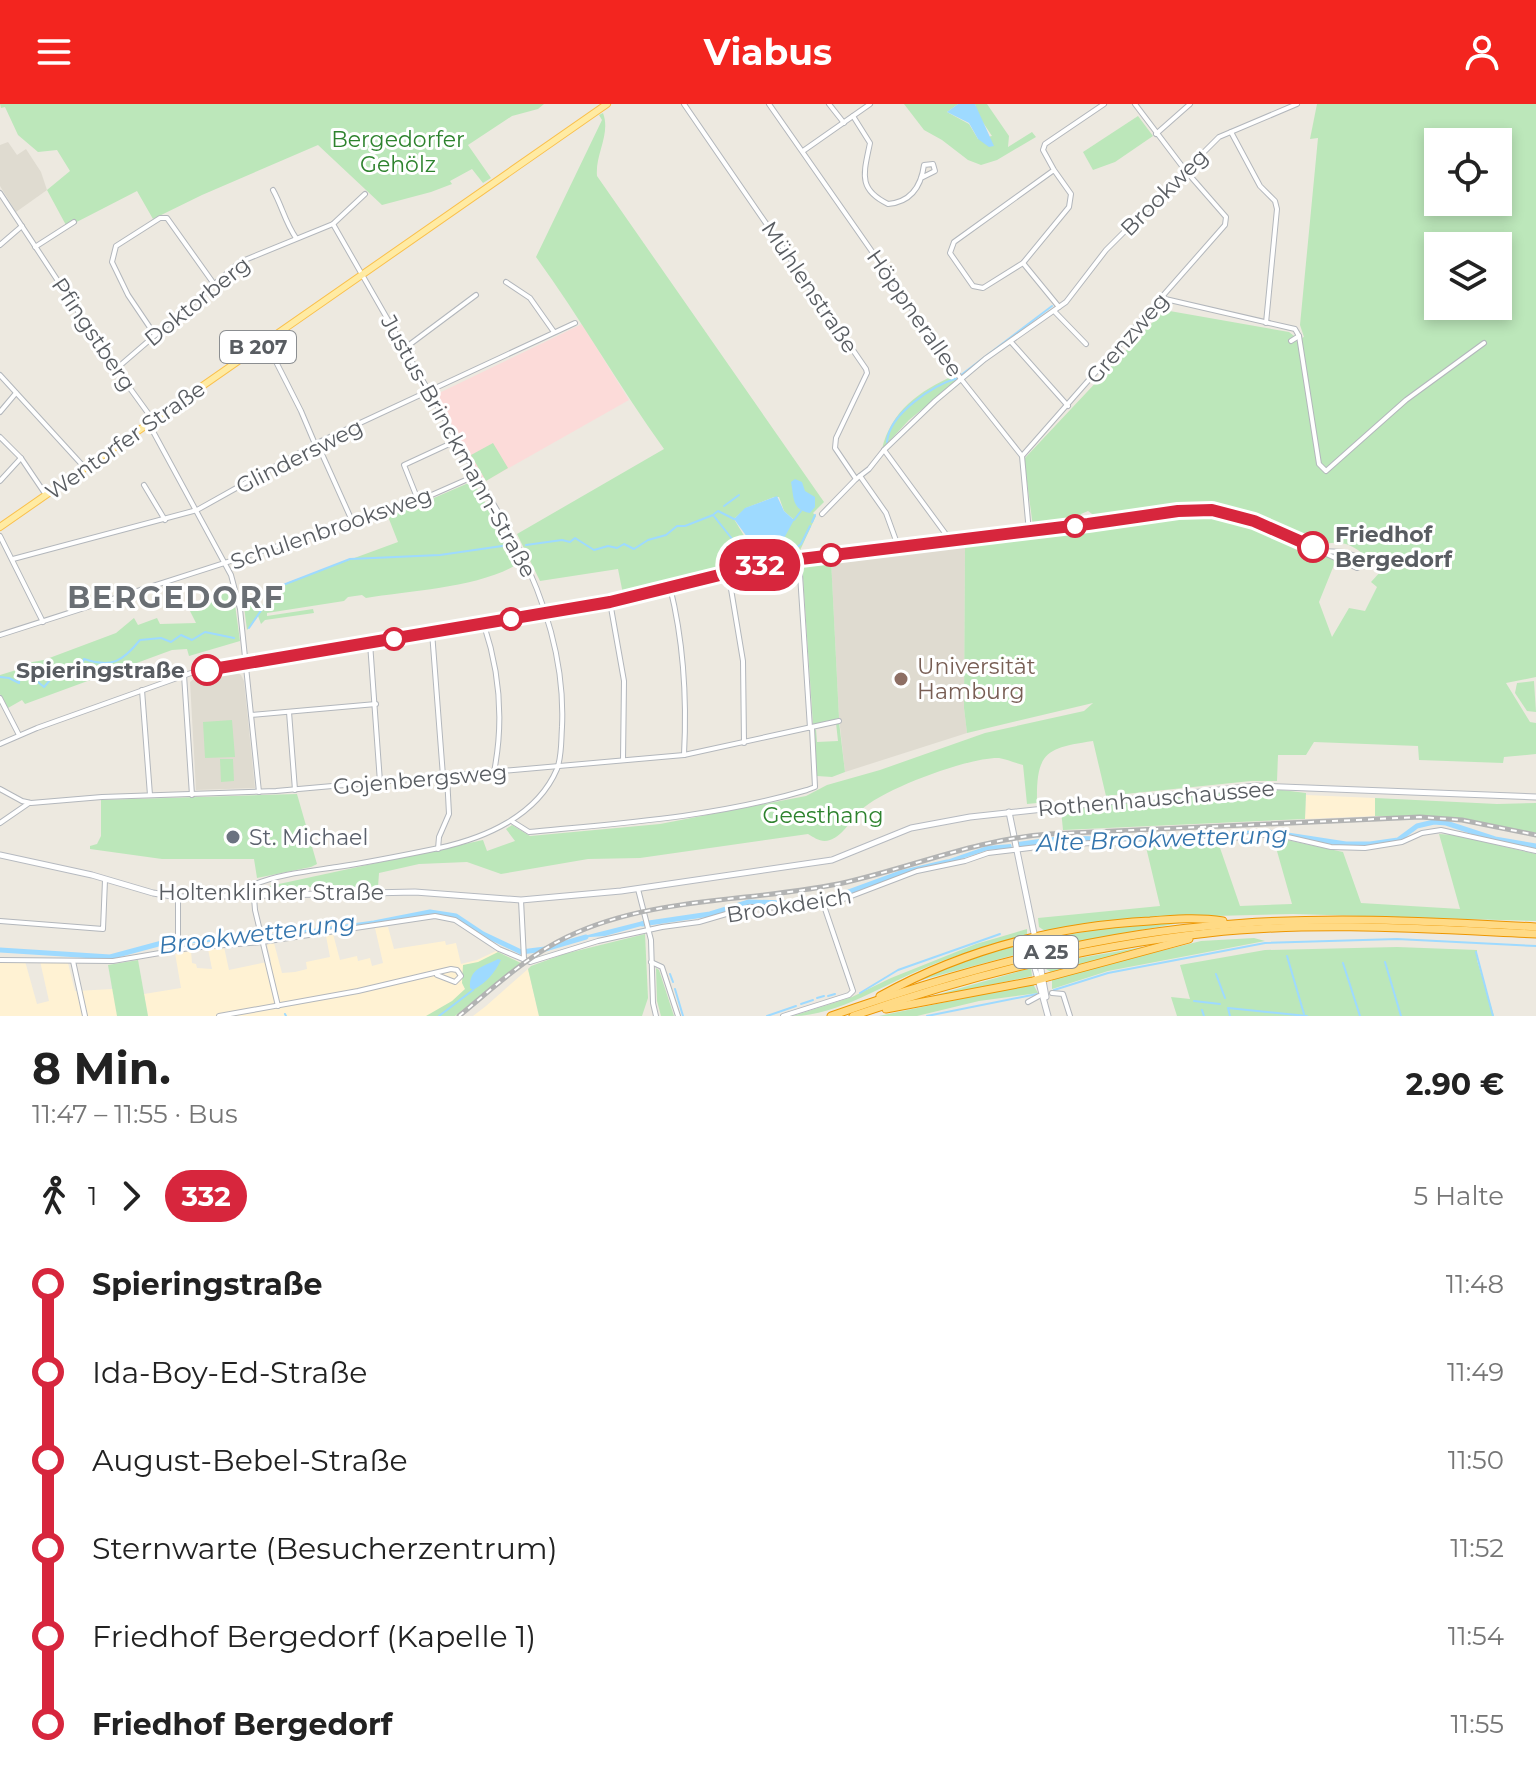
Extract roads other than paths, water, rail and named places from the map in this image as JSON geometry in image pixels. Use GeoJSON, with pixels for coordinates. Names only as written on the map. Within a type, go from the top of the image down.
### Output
{"type":"FeatureCollection","features":[{"type":"Feature","properties":{"kind":"highway"},"geometry":{"type":"LineString","coordinates":[[865,1008],[921,974],[954,961],[1132,922],[1199,920],[1233,924]]}},
{"type":"Feature","properties":{"kind":"highway","name":"A 25"},"geometry":{"type":"LineString","coordinates":[[853,1016],[865,1008],[971,971],[1058,949],[1139,934],[1233,924],[1374,920],[1536,927]]}},
{"type":"Feature","properties":{"kind":"highway","name":"A 25"},"geometry":{"type":"LineString","coordinates":[[831,1016],[1060,957],[1140,941],[1284,928],[1385,928],[1536,934]]}},
{"type":"Feature","properties":{"kind":"highway"},"geometry":{"type":"LineString","coordinates":[[865,1008],[907,1006],[1211,933]]}},
{"type":"Feature","properties":{"kind":"main road","name":"Wentorfer Straße"},"geometry":{"type":"LineString","coordinates":[[0,527],[607,104]]}},
{"type":"Feature","properties":{"kind":"main road","name":"Rothenhauschaussee"},"geometry":{"type":"LineString","coordinates":[[832,860],[911,828],[1009,811],[1256,786],[1536,797]]}},
{"type":"Feature","properties":{"kind":"main road"},"geometry":{"type":"LineString","coordinates":[[1009,811],[1048,1016]]}},
{"type":"Feature","properties":{"kind":"main road","name":"Holtenklinker Straße"},"geometry":{"type":"LineString","coordinates":[[0,855],[178,897],[435,893],[521,900],[638,889],[832,860]]}},
{"type":"Feature","properties":{"kind":"street","name":"Mühlenstraße"},"geometry":{"type":"LineString","coordinates":[[684,104],[866,369],[867,373],[836,438],[835,448],[858,477]]}},
{"type":"Feature","properties":{"kind":"street","name":"Höppnerallee"},"geometry":{"type":"LineString","coordinates":[[769,104],[961,379],[1022,456]]}},
{"type":"Feature","properties":{"kind":"street"},"geometry":{"type":"LineString","coordinates":[[829,104],[844,123]]}},
{"type":"Feature","properties":{"kind":"street"},"geometry":{"type":"LineString","coordinates":[[802,152],[870,104]]}},
{"type":"Feature","properties":{"kind":"street"},"geometry":{"type":"LineString","coordinates":[[1054,170],[951,246],[953,260],[976,288],[983,288],[1023,263],[1069,207],[1072,200],[1066,184],[1045,155],[1045,144],[1104,104]]}},
{"type":"Feature","properties":{"kind":"street"},"geometry":{"type":"LineString","coordinates":[[1135,104],[1185,170]]}},
{"type":"Feature","properties":{"kind":"street","name":"Brookweg"},"geometry":{"type":"LineString","coordinates":[[822,514],[869,469],[884,450],[961,379],[1057,310],[1106,250],[1219,137],[1297,104]]}},
{"type":"Feature","properties":{"kind":"street"},"geometry":{"type":"LineString","coordinates":[[1156,134],[1186,105]]}},
{"type":"Feature","properties":{"kind":"street"},"geometry":{"type":"LineString","coordinates":[[853,116],[870,143],[863,178],[872,197],[888,204],[899,203],[915,192],[921,178]]}},
{"type":"Feature","properties":{"kind":"street"},"geometry":{"type":"LineString","coordinates":[[1231,132],[1260,186],[1275,201],[1277,209],[1266,323]]}},
{"type":"Feature","properties":{"kind":"street","name":"Grenzweg"},"geometry":{"type":"LineString","coordinates":[[1022,456],[1225,225],[1226,217],[1185,170]]}},
{"type":"Feature","properties":{"kind":"street"},"geometry":{"type":"LineString","coordinates":[[273,190],[283,208],[285,222],[296,238]]}},
{"type":"Feature","properties":{"kind":"street","name":"Pfingstberg"},"geometry":{"type":"LineString","coordinates":[[0,193],[151,422],[225,563],[239,599],[259,792]]}},
{"type":"Feature","properties":{"kind":"street","name":"Doktorberg"},"geometry":{"type":"LineString","coordinates":[[116,369],[249,256],[333,224],[365,194]]}},
{"type":"Feature","properties":{"kind":"street"},"geometry":{"type":"LineString","coordinates":[[155,335],[128,295],[112,262],[116,246],[160,218],[167,218],[214,284]]}},
{"type":"Feature","properties":{"kind":"street"},"geometry":{"type":"LineString","coordinates":[[35,247],[74,222]]}},
{"type":"Feature","properties":{"kind":"street","name":"Justus-Brinckmann-Straße"},"geometry":{"type":"LineString","coordinates":[[333,224],[521,552],[547,613],[561,691],[562,729],[558,767]]}},
{"type":"Feature","properties":{"kind":"street"},"geometry":{"type":"LineString","coordinates":[[0,245],[22,226]]}},
{"type":"Feature","properties":{"kind":"street"},"geometry":{"type":"LineString","coordinates":[[1023,263],[1086,344]]}},
{"type":"Feature","properties":{"kind":"street"},"geometry":{"type":"LineString","coordinates":[[506,282],[530,298],[554,332]]}},
{"type":"Feature","properties":{"kind":"street"},"geometry":{"type":"LineString","coordinates":[[405,348],[476,295]]}},
{"type":"Feature","properties":{"kind":"street"},"geometry":{"type":"LineString","coordinates":[[1161,298],[1295,329],[1299,336],[1319,464],[1326,471],[1406,400],[1484,343]]}},
{"type":"Feature","properties":{"kind":"street","name":"Glindersweg"},"geometry":{"type":"LineString","coordinates":[[13,559],[197,510],[316,443],[575,323]]}},
{"type":"Feature","properties":{"kind":"street"},"geometry":{"type":"LineString","coordinates":[[1291,341],[1299,336]]}},
{"type":"Feature","properties":{"kind":"street"},"geometry":{"type":"LineString","coordinates":[[266,342],[353,523]]}},
{"type":"Feature","properties":{"kind":"street"},"geometry":{"type":"LineString","coordinates":[[1011,342],[1068,406]]}},
{"type":"Feature","properties":{"kind":"street"},"geometry":{"type":"LineString","coordinates":[[0,375],[85,468]]}},
{"type":"Feature","properties":{"kind":"street"},"geometry":{"type":"LineString","coordinates":[[0,412],[16,393]]}},
{"type":"Feature","properties":{"kind":"street"},"geometry":{"type":"LineString","coordinates":[[0,437],[21,458],[46,495]]}},
{"type":"Feature","properties":{"kind":"street"},"geometry":{"type":"LineString","coordinates":[[418,501],[404,465],[458,440]]}},
{"type":"Feature","properties":{"kind":"street"},"geometry":{"type":"LineString","coordinates":[[884,450],[945,533],[946,541]]}},
{"type":"Feature","properties":{"kind":"street"},"geometry":{"type":"LineString","coordinates":[[1022,456],[1029,532]]}},
{"type":"Feature","properties":{"kind":"street"},"geometry":{"type":"LineString","coordinates":[[0,481],[21,458]]}},
{"type":"Feature","properties":{"kind":"street","name":"Schulenbrooksweg"},"geometry":{"type":"LineString","coordinates":[[0,635],[353,523],[418,501],[477,475]]}},
{"type":"Feature","properties":{"kind":"street"},"geometry":{"type":"LineString","coordinates":[[858,477],[891,521],[898,546]]}},
{"type":"Feature","properties":{"kind":"street"},"geometry":{"type":"LineString","coordinates":[[144,485],[165,520]]}},
{"type":"Feature","properties":{"kind":"street"},"geometry":{"type":"LineString","coordinates":[[0,744],[184,675],[610,602],[728,571],[799,559],[1178,511],[1212,510],[1254,521],[1357,568],[1363,568],[1366,564],[1366,560],[1359,556],[1321,551]]}},
{"type":"Feature","properties":{"kind":"street"},"geometry":{"type":"LineString","coordinates":[[0,536],[43,622]]}},
{"type":"Feature","properties":{"kind":"street"},"geometry":{"type":"LineString","coordinates":[[512,821],[529,832],[658,821],[745,807],[815,787],[799,559]]}},
{"type":"Feature","properties":{"kind":"street"},"geometry":{"type":"LineString","coordinates":[[728,571],[743,661],[744,743]]}},
{"type":"Feature","properties":{"kind":"street"},"geometry":{"type":"LineString","coordinates":[[670,587],[685,671],[684,755]]}},
{"type":"Feature","properties":{"kind":"street"},"geometry":{"type":"LineString","coordinates":[[610,602],[624,681],[623,760]]}},
{"type":"Feature","properties":{"kind":"street"},"geometry":{"type":"LineString","coordinates":[[484,624],[497,674],[500,701],[499,749],[494,772]]}},
{"type":"Feature","properties":{"kind":"street"},"geometry":{"type":"LineString","coordinates":[[432,632],[449,814],[439,837],[438,849]]}},
{"type":"Feature","properties":{"kind":"street"},"geometry":{"type":"LineString","coordinates":[[370,643],[380,782]]}},
{"type":"Feature","properties":{"kind":"street"},"geometry":{"type":"LineString","coordinates":[[184,675],[192,795]]}},
{"type":"Feature","properties":{"kind":"street"},"geometry":{"type":"LineString","coordinates":[[142,690],[150,795]]}},
{"type":"Feature","properties":{"kind":"street"},"geometry":{"type":"LineString","coordinates":[[0,698],[19,735]]}},
{"type":"Feature","properties":{"kind":"street"},"geometry":{"type":"LineString","coordinates":[[251,715],[376,704]]}},
{"type":"Feature","properties":{"kind":"street"},"geometry":{"type":"LineString","coordinates":[[289,712],[295,790]]}},
{"type":"Feature","properties":{"kind":"street","name":"Gojenbergsweg"},"geometry":{"type":"LineString","coordinates":[[0,789],[29,803],[295,790],[684,755],[839,721]]}},
{"type":"Feature","properties":{"kind":"street"},"geometry":{"type":"LineString","coordinates":[[278,1006],[253,886],[438,849],[481,836],[512,821],[540,793],[558,767]]}},
{"type":"Feature","properties":{"kind":"street"},"geometry":{"type":"LineString","coordinates":[[0,823],[29,803]]}},
{"type":"Feature","properties":{"kind":"street","name":"Brookdeich"},"geometry":{"type":"LineString","coordinates":[[523,954],[532,962],[567,949],[649,929],[699,922],[750,907],[788,908],[823,903],[856,895],[917,871],[1017,847],[1069,843],[1171,844],[1279,835],[1331,847],[1365,848],[1402,842],[1422,833],[1441,830],[1536,851]]}},
{"type":"Feature","properties":{"kind":"street"},"geometry":{"type":"LineString","coordinates":[[0,921],[103,929],[105,880]]}},
{"type":"Feature","properties":{"kind":"street"},"geometry":{"type":"LineString","coordinates":[[638,889],[649,929],[656,1016]]}},
{"type":"Feature","properties":{"kind":"street"},"geometry":{"type":"LineString","coordinates":[[178,897],[178,936]]}},
{"type":"Feature","properties":{"kind":"street"},"geometry":{"type":"LineString","coordinates":[[0,960],[50,958],[113,961],[221,943],[440,916],[455,920],[499,949],[523,954],[521,900]]}},
{"type":"Feature","properties":{"kind":"street"},"geometry":{"type":"LineString","coordinates":[[783,1016],[849,995],[853,991],[823,903]]}},
{"type":"Feature","properties":{"kind":"street"},"geometry":{"type":"LineString","coordinates":[[73,961],[85,1016]]}},
{"type":"Feature","properties":{"kind":"street"},"geometry":{"type":"LineString","coordinates":[[651,962],[662,967],[678,1016]]}},
{"type":"Feature","properties":{"kind":"street"},"geometry":{"type":"LineString","coordinates":[[219,1016],[455,969],[461,976],[455,982],[437,975]]}},
{"type":"Feature","properties":{"kind":"street"},"geometry":{"type":"LineString","coordinates":[[1052,993],[1070,992]]}},
{"type":"Feature","properties":{"kind":"street"},"geometry":{"type":"LineString","coordinates":[[1063,994],[1070,1016]]}},
{"type":"Feature","properties":{"kind":"street"},"geometry":{"type":"LineString","coordinates":[[1028,1002],[1039,996]]}},
{"type":"Feature","properties":{"kind":"water"},"geometry":{"type":"Polygon","coordinates":[[[958,104],[975,104],[994,146],[989,147],[978,139],[969,123],[947,112],[958,104]]]}},
{"type":"Feature","properties":{"kind":"water"},"geometry":{"type":"Polygon","coordinates":[[[795,479],[802,482],[805,491],[815,497],[815,507],[810,513],[799,509],[794,502],[791,482],[795,479]]]}},
{"type":"Feature","properties":{"kind":"water"},"geometry":{"type":"Polygon","coordinates":[[[777,496],[784,511],[794,520],[783,540],[764,544],[750,541],[734,519],[745,508],[777,496]]]}},
{"type":"Feature","properties":{"kind":"water"},"geometry":{"type":"Polygon","coordinates":[[[1011,844],[1012,848],[988,850],[946,864],[941,862],[987,846],[1011,844]]]}},
{"type":"Feature","properties":{"kind":"water"},"geometry":{"type":"Polygon","coordinates":[[[643,921],[645,925],[605,936],[576,938],[643,921]]]}},
{"type":"Feature","properties":{"kind":"water"},"geometry":{"type":"Polygon","coordinates":[[[501,960],[490,977],[473,990],[470,988],[474,972],[501,960]]]}},
{"type":"Feature","properties":{"kind":"waterway"},"geometry":{"type":"LineString","coordinates":[[961,375],[1052,306]]}},
{"type":"Feature","properties":{"kind":"waterway"},"geometry":{"type":"LineString","coordinates":[[887,442],[895,421],[904,411],[925,394],[958,378]]}},
{"type":"Feature","properties":{"kind":"waterway"},"geometry":{"type":"LineString","coordinates":[[724,506],[739,495]]}},
{"type":"Feature","properties":{"kind":"waterway"},"geometry":{"type":"LineString","coordinates":[[714,514],[718,511],[734,519]]}},
{"type":"Feature","properties":{"kind":"waterway"},"geometry":{"type":"LineString","coordinates":[[794,520],[801,511]]}},
{"type":"Feature","properties":{"kind":"waterway"},"geometry":{"type":"LineString","coordinates":[[526,545],[562,540],[570,542],[575,538],[594,550],[608,546],[617,548],[624,544],[634,549],[648,540],[666,535],[677,526],[713,515],[749,556],[795,549],[810,526]]}},
{"type":"Feature","properties":{"kind":"waterway"},"geometry":{"type":"LineString","coordinates":[[812,522],[815,515]]}},
{"type":"Feature","properties":{"kind":"waterway"},"geometry":{"type":"LineString","coordinates":[[249,628],[273,593],[283,585],[350,559],[440,555],[509,545]]}},
{"type":"Feature","properties":{"kind":"waterway"},"geometry":{"type":"LineString","coordinates":[[0,677],[19,683],[20,675],[26,672],[44,687],[57,672],[66,672],[68,667],[80,668],[84,659],[102,663],[116,661],[128,654],[140,640],[161,638],[171,642],[181,635],[192,640],[205,632],[234,638]]}},
{"type":"Feature","properties":{"kind":"waterway","name":"Alte Brookwetterung"},"geometry":{"type":"LineString","coordinates":[[1015,845],[1064,838],[1132,840],[1269,832],[1346,844],[1370,844],[1398,840],[1417,826],[1434,822],[1495,839],[1536,846]]}},
{"type":"Feature","properties":{"kind":"waterway","name":"Alte Brookwetterung"},"geometry":{"type":"LineString","coordinates":[[642,924],[710,914],[749,902],[787,903],[840,895],[900,873],[947,862]]}},
{"type":"Feature","properties":{"kind":"waterway","name":"Brookwetterung"},"geometry":{"type":"LineString","coordinates":[[0,950],[110,957],[162,943],[250,940],[430,912],[456,916],[483,934],[521,952],[545,949],[586,937]]}},
{"type":"Feature","properties":{"kind":"waterway"},"geometry":{"type":"LineString","coordinates":[[860,993],[898,970],[1000,934]]}},
{"type":"Feature","properties":{"kind":"waterway"},"geometry":{"type":"LineString","coordinates":[[1054,990],[1108,973],[1265,943],[1397,939],[1536,946]]}},
{"type":"Feature","properties":{"kind":"waterway"},"geometry":{"type":"LineString","coordinates":[[1476,952],[1493,1016]]}},
{"type":"Feature","properties":{"kind":"waterway"},"geometry":{"type":"LineString","coordinates":[[1287,956],[1304,1014]]}},
{"type":"Feature","properties":{"kind":"waterway"},"geometry":{"type":"LineString","coordinates":[[1385,962],[1401,1016]]}},
{"type":"Feature","properties":{"kind":"waterway"},"geometry":{"type":"LineString","coordinates":[[1343,963],[1360,1016]]}},
{"type":"Feature","properties":{"kind":"waterway"},"geometry":{"type":"LineString","coordinates":[[670,974],[673,982]]}},
{"type":"Feature","properties":{"kind":"waterway"},"geometry":{"type":"LineString","coordinates":[[1216,974],[1225,998]]}},
{"type":"Feature","properties":{"kind":"waterway"},"geometry":{"type":"LineString","coordinates":[[675,989],[683,1016]]}},
{"type":"Feature","properties":{"kind":"waterway"},"geometry":{"type":"LineString","coordinates":[[439,1016],[473,990]]}},
{"type":"Feature","properties":{"kind":"waterway"},"geometry":{"type":"LineString","coordinates":[[828,996],[835,994]]}},
{"type":"Feature","properties":{"kind":"waterway"},"geometry":{"type":"LineString","coordinates":[[927,1016],[1037,994]]}},
{"type":"Feature","properties":{"kind":"waterway"},"geometry":{"type":"LineString","coordinates":[[817,998],[824,996]]}},
{"type":"Feature","properties":{"kind":"waterway"},"geometry":{"type":"LineString","coordinates":[[801,1004],[813,1000]]}},
{"type":"Feature","properties":{"kind":"waterway"},"geometry":{"type":"LineString","coordinates":[[1194,1001],[1220,1004]]}},
{"type":"Feature","properties":{"kind":"waterway"},"geometry":{"type":"LineString","coordinates":[[767,1016],[796,1006]]}},
{"type":"Feature","properties":{"kind":"waterway"},"geometry":{"type":"LineString","coordinates":[[1230,1016],[1228,1008],[1307,1016]]}},
{"type":"Feature","properties":{"kind":"waterway"},"geometry":{"type":"LineString","coordinates":[[1202,1010],[1204,1016]]}},
{"type":"Feature","properties":{"kind":"railway"},"geometry":{"type":"LineString","coordinates":[[459,1016],[538,953],[600,923],[670,907],[847,882],[997,841],[1049,834],[1420,817],[1462,820],[1536,835]]}},
{"type":"Feature","properties":{"kind":"place","name":"Friedhof Bergedorf"},"geometry":{"type":"Point","coordinates":[1313,547]}},
{"type":"Feature","properties":{"kind":"place","name":"Spieringstraße"},"geometry":{"type":"Point","coordinates":[207,670]}},
{"type":"Feature","properties":{"kind":"place","name":"Universität Hamburg"},"geometry":{"type":"Point","coordinates":[901,679]}},
{"type":"Feature","properties":{"kind":"place","name":"St. Michael"},"geometry":{"type":"Point","coordinates":[233,837]}},
{"type":"Feature","properties":{"kind":"district","name":"BERGEDORF"},"geometry":{"type":"Point","coordinates":[176,598]}},
{"type":"Feature","properties":{"kind":"park label","name":"Bergedorfer Gehölz"},"geometry":{"type":"Point","coordinates":[398,152]}},
{"type":"Feature","properties":{"kind":"park label","name":"Geesthang"},"geometry":{"type":"Point","coordinates":[823,815]}}]}
